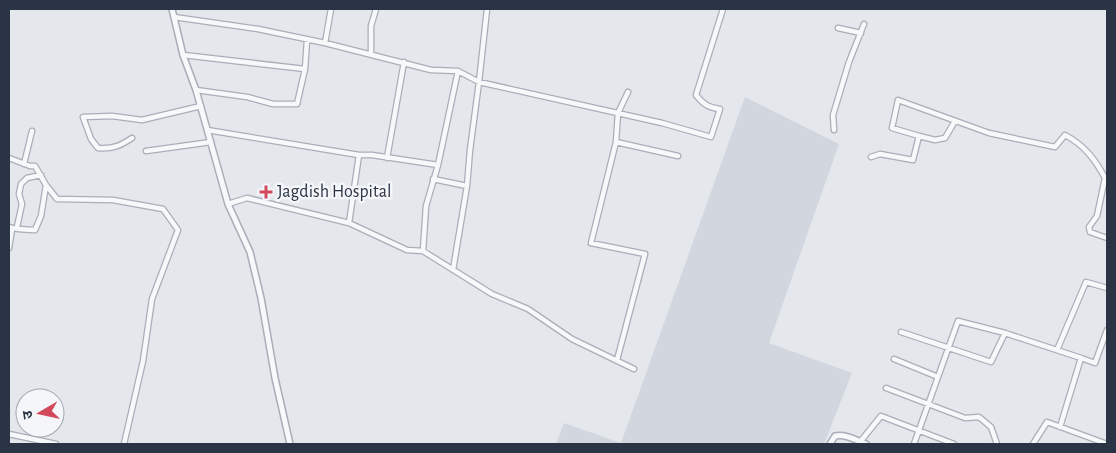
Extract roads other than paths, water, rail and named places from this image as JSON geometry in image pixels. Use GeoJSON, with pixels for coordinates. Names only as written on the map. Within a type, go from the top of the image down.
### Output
{"type":"FeatureCollection","features":[{"type":"Feature","properties":{"kind":"street"},"geometry":{"type":"LineString","coordinates":[[172,9],[183,55],[196,90],[228,204],[250,252],[290,444]]}},
{"type":"Feature","properties":{"kind":"street"},"geometry":{"type":"LineString","coordinates":[[325,43],[331,9]]}},
{"type":"Feature","properties":{"kind":"street"},"geometry":{"type":"LineString","coordinates":[[371,54],[371,26],[376,9]]}},
{"type":"Feature","properties":{"kind":"street"},"geometry":{"type":"LineString","coordinates":[[453,270],[467,186],[480,82],[487,10],[480,9]]}},
{"type":"Feature","properties":{"kind":"street"},"geometry":{"type":"LineString","coordinates":[[174,17],[325,43],[431,70],[458,71],[480,82],[662,123],[711,138],[720,109],[712,108],[702,103],[696,95],[723,9]]}},
{"type":"Feature","properties":{"kind":"street"},"geometry":{"type":"LineString","coordinates":[[834,130],[832,115],[849,62],[864,24]]}},
{"type":"Feature","properties":{"kind":"street"},"geometry":{"type":"LineString","coordinates":[[838,28],[860,33]]}},
{"type":"Feature","properties":{"kind":"street"},"geometry":{"type":"LineString","coordinates":[[196,90],[247,97],[274,104],[297,104],[305,69],[307,40]]}},
{"type":"Feature","properties":{"kind":"street"},"geometry":{"type":"LineString","coordinates":[[183,55],[305,69]]}},
{"type":"Feature","properties":{"kind":"street"},"geometry":{"type":"LineString","coordinates":[[387,158],[404,62]]}},
{"type":"Feature","properties":{"kind":"street"},"geometry":{"type":"LineString","coordinates":[[423,250],[426,206],[438,165],[458,71]]}},
{"type":"Feature","properties":{"kind":"street"},"geometry":{"type":"LineString","coordinates":[[617,360],[645,254],[591,243],[616,142],[618,113],[628,92]]}},
{"type":"Feature","properties":{"kind":"street"},"geometry":{"type":"LineString","coordinates":[[955,121],[945,138],[935,140],[892,128],[898,100],[989,133],[1055,147],[1065,135],[1076,141],[1095,158],[1105,178],[1097,216],[1089,227],[1090,232],[1107,238]]}},
{"type":"Feature","properties":{"kind":"street"},"geometry":{"type":"LineString","coordinates":[[132,138],[120,146],[98,148],[91,139],[83,117],[112,116],[142,120],[200,106]]}},
{"type":"Feature","properties":{"kind":"street"},"geometry":{"type":"LineString","coordinates":[[207,130],[438,165]]}},
{"type":"Feature","properties":{"kind":"street"},"geometry":{"type":"LineString","coordinates":[[24,164],[32,131]]}},
{"type":"Feature","properties":{"kind":"street"},"geometry":{"type":"LineString","coordinates":[[871,157],[880,154],[913,160],[919,136]]}},
{"type":"Feature","properties":{"kind":"street"},"geometry":{"type":"LineString","coordinates":[[146,151],[211,142]]}},
{"type":"Feature","properties":{"kind":"street"},"geometry":{"type":"LineString","coordinates":[[616,142],[678,156]]}},
{"type":"Feature","properties":{"kind":"street"},"geometry":{"type":"LineString","coordinates":[[349,222],[358,154]]}},
{"type":"Feature","properties":{"kind":"street"},"geometry":{"type":"LineString","coordinates":[[9,158],[35,166],[57,199],[113,200],[163,209],[178,230],[152,299],[143,361],[124,444]]}},
{"type":"Feature","properties":{"kind":"street"},"geometry":{"type":"LineString","coordinates":[[9,248],[13,228],[22,204],[19,194],[21,184],[27,178],[41,175]]}},
{"type":"Feature","properties":{"kind":"street"},"geometry":{"type":"LineString","coordinates":[[433,179],[467,186]]}},
{"type":"Feature","properties":{"kind":"street"},"geometry":{"type":"LineString","coordinates":[[13,228],[34,230],[41,216],[46,185]]}},
{"type":"Feature","properties":{"kind":"street"},"geometry":{"type":"LineString","coordinates":[[228,204],[247,198],[333,220],[349,222],[407,250],[423,250],[492,294],[528,309],[572,339],[634,369]]}},
{"type":"Feature","properties":{"kind":"street"},"geometry":{"type":"LineString","coordinates":[[1057,350],[1086,282],[1107,288]]}},
{"type":"Feature","properties":{"kind":"street"},"geometry":{"type":"LineString","coordinates":[[914,444],[958,320],[1005,333],[1095,363],[1107,330]]}},
{"type":"Feature","properties":{"kind":"street"},"geometry":{"type":"LineString","coordinates":[[901,332],[991,362],[1005,333]]}},
{"type":"Feature","properties":{"kind":"street"},"geometry":{"type":"LineString","coordinates":[[1060,427],[1081,358]]}},
{"type":"Feature","properties":{"kind":"street"},"geometry":{"type":"LineString","coordinates":[[894,359],[938,377]]}},
{"type":"Feature","properties":{"kind":"street"},"geometry":{"type":"LineString","coordinates":[[886,388],[965,418],[979,417],[991,427],[997,444]]}},
{"type":"Feature","properties":{"kind":"street"},"geometry":{"type":"LineString","coordinates":[[830,444],[835,436],[839,435],[863,443],[881,416],[954,444]]}},
{"type":"Feature","properties":{"kind":"street"},"geometry":{"type":"LineString","coordinates":[[1033,444],[1046,422],[1107,444]]}},
{"type":"Feature","properties":{"kind":"street"},"geometry":{"type":"LineString","coordinates":[[9,434],[56,444]]}},
{"type":"Feature","properties":{"kind":"place","name":"Jagdish Hospital"},"geometry":{"type":"Point","coordinates":[266,192]}}]}
